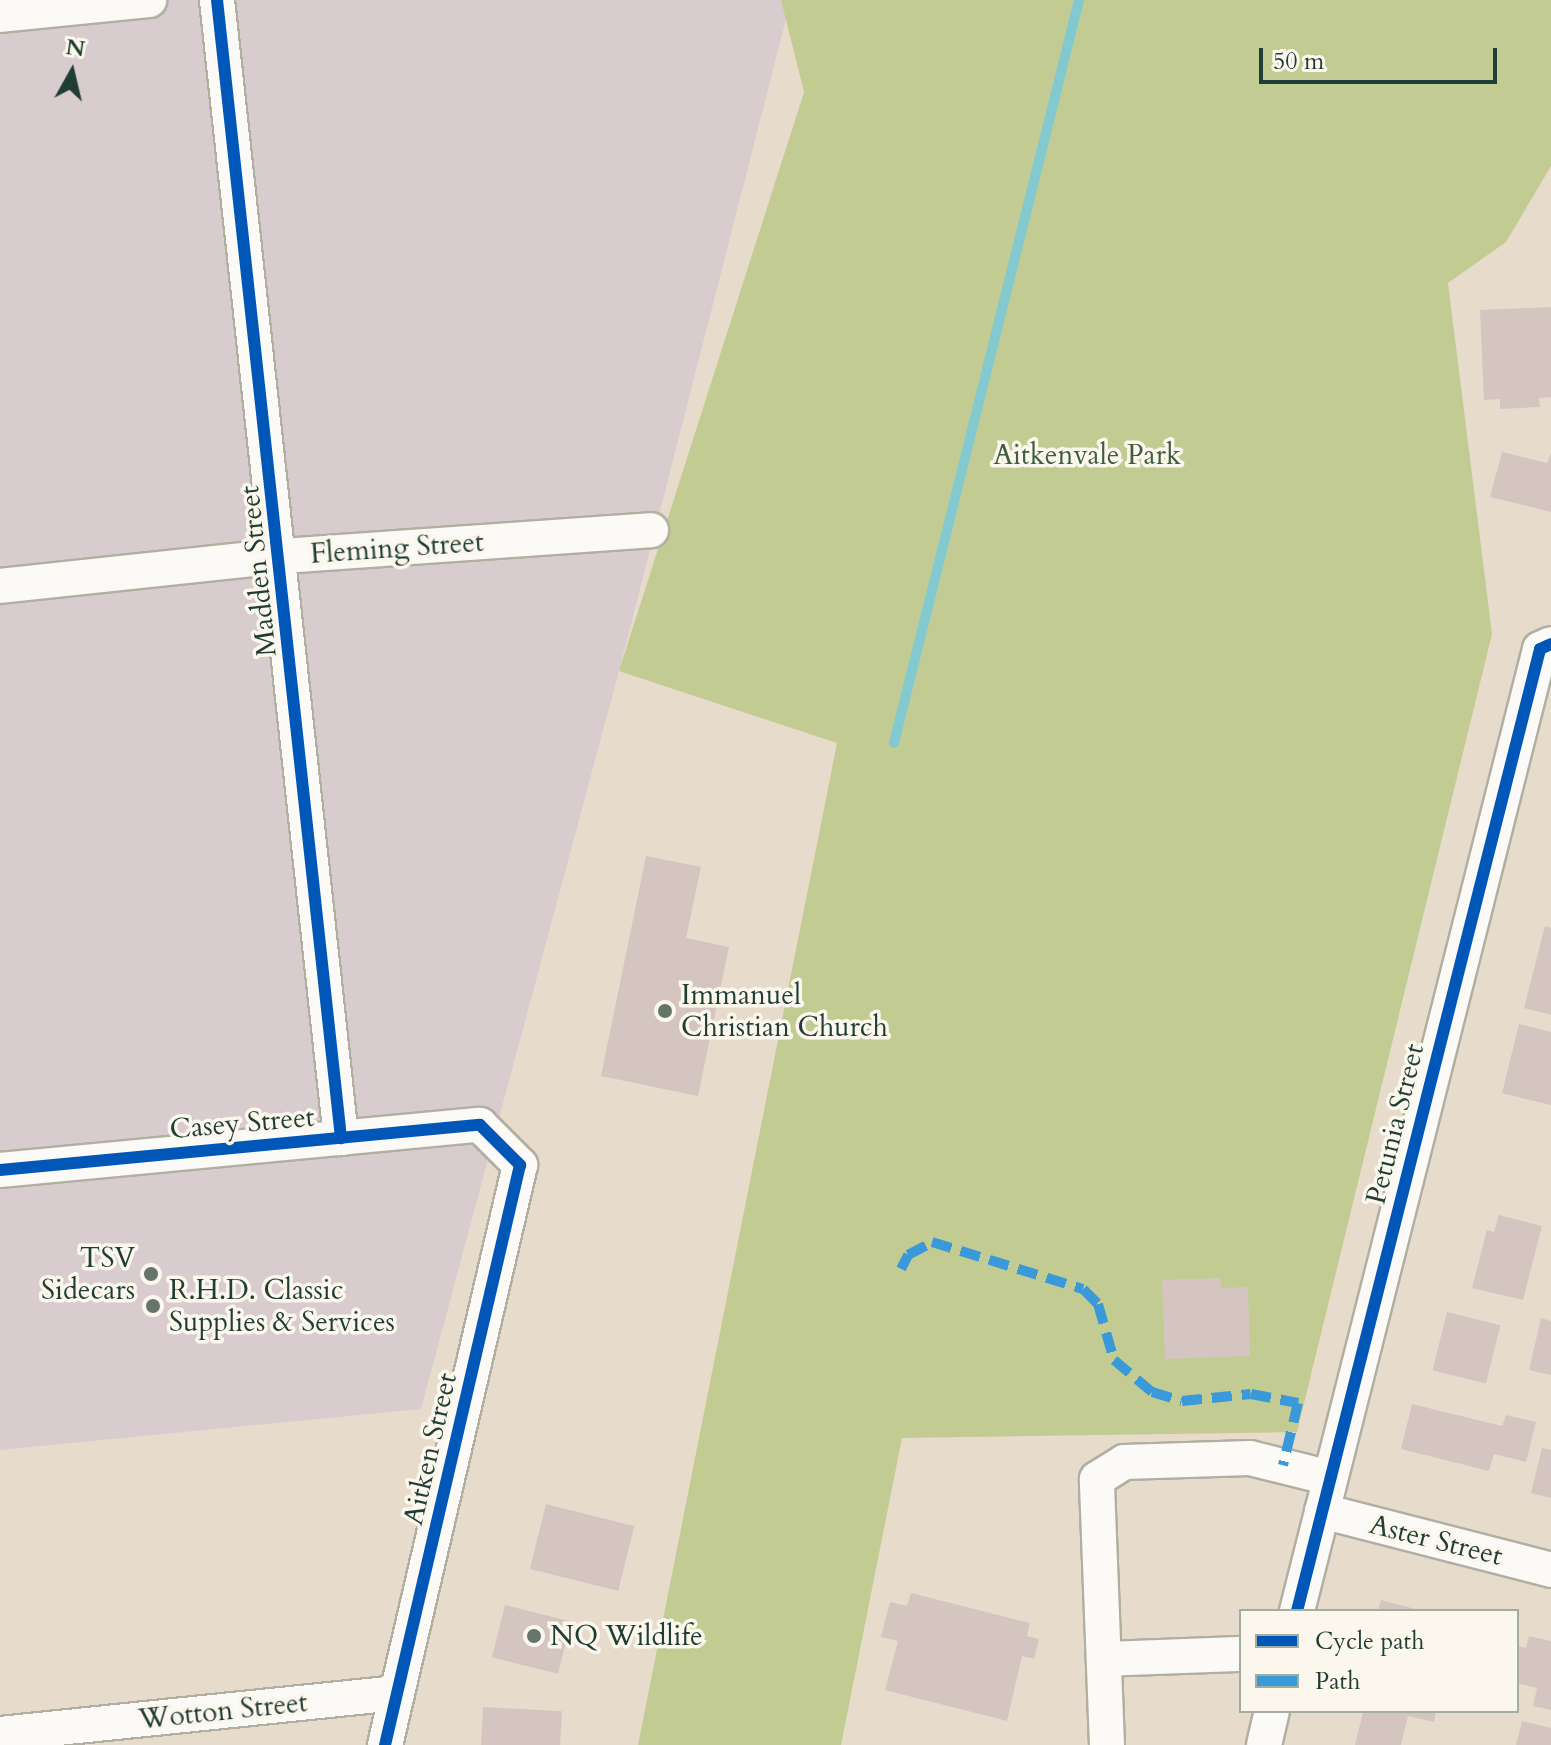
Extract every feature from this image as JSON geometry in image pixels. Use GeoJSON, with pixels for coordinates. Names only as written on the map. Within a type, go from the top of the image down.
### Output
{"type":"FeatureCollection","features":[{"type":"Feature","properties":{"kind":"street"},"geometry":{"type":"LineString","coordinates":[[0,15],[149,0]]}},
{"type":"Feature","properties":{"kind":"street","name":"Madden Street"},"geometry":{"type":"LineString","coordinates":[[217,0],[282,556],[341,1138]]}},
{"type":"Feature","properties":{"kind":"street","name":"Fleming Street"},"geometry":{"type":"LineString","coordinates":[[0,586],[282,556],[651,530]]}},
{"type":"Feature","properties":{"kind":"street","name":"Petunia Street"},"geometry":{"type":"LineString","coordinates":[[1298,1609],[1546,646]]}},
{"type":"Feature","properties":{"kind":"street","name":"Casey Street"},"geometry":{"type":"LineString","coordinates":[[0,1170],[480,1125],[520,1165]]}},
{"type":"Feature","properties":{"kind":"street","name":"Aitken Street"},"geometry":{"type":"LineString","coordinates":[[385,1745],[520,1165]]}},
{"type":"Feature","properties":{"kind":"street"},"geometry":{"type":"LineString","coordinates":[[1107,1745],[1097,1479],[1107,1469],[1124,1462],[1250,1458],[1330,1478]]}},
{"type":"Feature","properties":{"kind":"street","name":"Aster Street"},"geometry":{"type":"LineString","coordinates":[[1322,1511],[1551,1570]]}},
{"type":"Feature","properties":{"kind":"street"},"geometry":{"type":"LineString","coordinates":[[1104,1659],[1239,1654]]}},
{"type":"Feature","properties":{"kind":"street","name":"Wotton Street"},"geometry":{"type":"LineString","coordinates":[[0,1734],[397,1693]]}},
{"type":"Feature","properties":{"kind":"street"},"geometry":{"type":"LineString","coordinates":[[1264,1745],[1272,1713]]}},
{"type":"Feature","properties":{"kind":"shaded area"},"geometry":{"type":"Polygon","coordinates":[[[0,0],[791,0],[619,671],[421,1409],[0,1450],[0,0]]]}},
{"type":"Feature","properties":{"kind":"green space","name":"Aitkenvale Park"},"geometry":{"type":"Polygon","coordinates":[[[781,0],[1551,0],[1551,166],[1506,242],[1448,283],[1492,634],[1297,1432],[902,1438],[841,1745],[638,1745],[837,743],[619,671],[804,92],[781,0]]]}},
{"type":"Feature","properties":{"kind":"building"},"geometry":{"type":"Polygon","coordinates":[[[1551,307],[1551,397],[1539,398],[1540,407],[1500,409],[1500,399],[1484,400],[1480,310],[1551,307]]]}},
{"type":"Feature","properties":{"kind":"building"},"geometry":{"type":"Polygon","coordinates":[[[1502,452],[1547,463],[1551,453],[1551,512],[1490,497],[1502,452]]]}},
{"type":"Feature","properties":{"kind":"building","name":"Immanuel Christian Church"},"geometry":{"type":"Polygon","coordinates":[[[646,856],[701,867],[686,938],[729,947],[698,1096],[601,1076],[646,856]]]}},
{"type":"Feature","properties":{"kind":"building"},"geometry":{"type":"Polygon","coordinates":[[[1545,926],[1551,928],[1551,1015],[1524,1008],[1545,926]]]}},
{"type":"Feature","properties":{"kind":"building"},"geometry":{"type":"Polygon","coordinates":[[[1519,1024],[1551,1032],[1551,1105],[1502,1093],[1519,1024]]]}},
{"type":"Feature","properties":{"kind":"building"},"geometry":{"type":"Polygon","coordinates":[[[1499,1215],[1542,1226],[1523,1300],[1472,1288],[1487,1230],[1494,1232],[1499,1215]]]}},
{"type":"Feature","properties":{"kind":"building"},"geometry":{"type":"Polygon","coordinates":[[[1220,1278],[1221,1288],[1248,1287],[1250,1356],[1165,1359],[1162,1280],[1220,1278]]]}},
{"type":"Feature","properties":{"kind":"building"},"geometry":{"type":"Polygon","coordinates":[[[1447,1312],[1500,1325],[1486,1384],[1432,1370],[1447,1312]]]}},
{"type":"Feature","properties":{"kind":"building"},"geometry":{"type":"Polygon","coordinates":[[[1541,1318],[1551,1321],[1551,1375],[1529,1370],[1541,1318]]]}},
{"type":"Feature","properties":{"kind":"building"},"geometry":{"type":"Polygon","coordinates":[[[1412,1404],[1502,1426],[1506,1415],[1536,1422],[1526,1462],[1494,1454],[1489,1471],[1401,1449],[1412,1404]]]}},
{"type":"Feature","properties":{"kind":"building"},"geometry":{"type":"Polygon","coordinates":[[[1542,1448],[1551,1450],[1551,1498],[1531,1493],[1542,1448]]]}},
{"type":"Feature","properties":{"kind":"building"},"geometry":{"type":"Polygon","coordinates":[[[546,1504],[634,1526],[618,1591],[530,1569],[546,1504]]]}},
{"type":"Feature","properties":{"kind":"building"},"geometry":{"type":"Polygon","coordinates":[[[911,1593],[1030,1623],[1027,1636],[1039,1639],[1034,1659],[1022,1656],[1007,1721],[885,1690],[898,1641],[881,1637],[890,1602],[907,1606],[911,1593]]]}},
{"type":"Feature","properties":{"kind":"building"},"geometry":{"type":"Polygon","coordinates":[[[1381,1600],[1415,1609],[1379,1609],[1381,1600]]]}},
{"type":"Feature","properties":{"kind":"building"},"geometry":{"type":"Polygon","coordinates":[[[505,1605],[571,1621],[558,1674],[492,1657],[505,1605]]]}},
{"type":"Feature","properties":{"kind":"building"},"geometry":{"type":"Polygon","coordinates":[[[1529,1636],[1551,1641],[1551,1710],[1533,1706],[1537,1688],[1519,1684],[1519,1646],[1526,1648],[1529,1636]]]}},
{"type":"Feature","properties":{"kind":"building"},"geometry":{"type":"Polygon","coordinates":[[[483,1707],[562,1711],[560,1745],[481,1745],[483,1707]]]}},
{"type":"Feature","properties":{"kind":"building"},"geometry":{"type":"Polygon","coordinates":[[[1363,1713],[1436,1713],[1434,1722],[1408,1716],[1401,1745],[1355,1745],[1363,1713]]]}},
{"type":"Feature","properties":{"kind":"building"},"geometry":{"type":"Polygon","coordinates":[[[1522,1721],[1551,1728],[1551,1745],[1516,1745],[1522,1721]]]}},
{"type":"Feature","properties":{"kind":"waterway"},"geometry":{"type":"LineString","coordinates":[[894,743],[1079,0]]}},
{"type":"Feature","properties":{"kind":"marked path"},"geometry":{"type":"LineString","coordinates":[[901,1269],[908,1255],[932,1242],[1083,1289],[1098,1304],[1114,1360],[1152,1392],[1182,1401],[1251,1394],[1298,1403],[1283,1465]]}},
{"type":"Feature","properties":{"kind":"cycle path"},"geometry":{"type":"LineString","coordinates":[[217,0],[341,1138]]}},
{"type":"Feature","properties":{"kind":"cycle path"},"geometry":{"type":"LineString","coordinates":[[1298,1609],[1540,649],[1551,644]]}},
{"type":"Feature","properties":{"kind":"cycle path"},"geometry":{"type":"LineString","coordinates":[[0,1170],[480,1125],[520,1165],[385,1745]]}},
{"type":"Feature","properties":{"kind":"place","name":"Immanuel Christian Church"},"geometry":{"type":"Point","coordinates":[665,1011]}},
{"type":"Feature","properties":{"kind":"place","name":"TSV Sidecars"},"geometry":{"type":"Point","coordinates":[151,1274]}},
{"type":"Feature","properties":{"kind":"place","name":"R.H.D. Classic Supplies & Services"},"geometry":{"type":"Point","coordinates":[153,1306]}},
{"type":"Feature","properties":{"kind":"place","name":"NQ Wildlife"},"geometry":{"type":"Point","coordinates":[534,1636]}}]}
